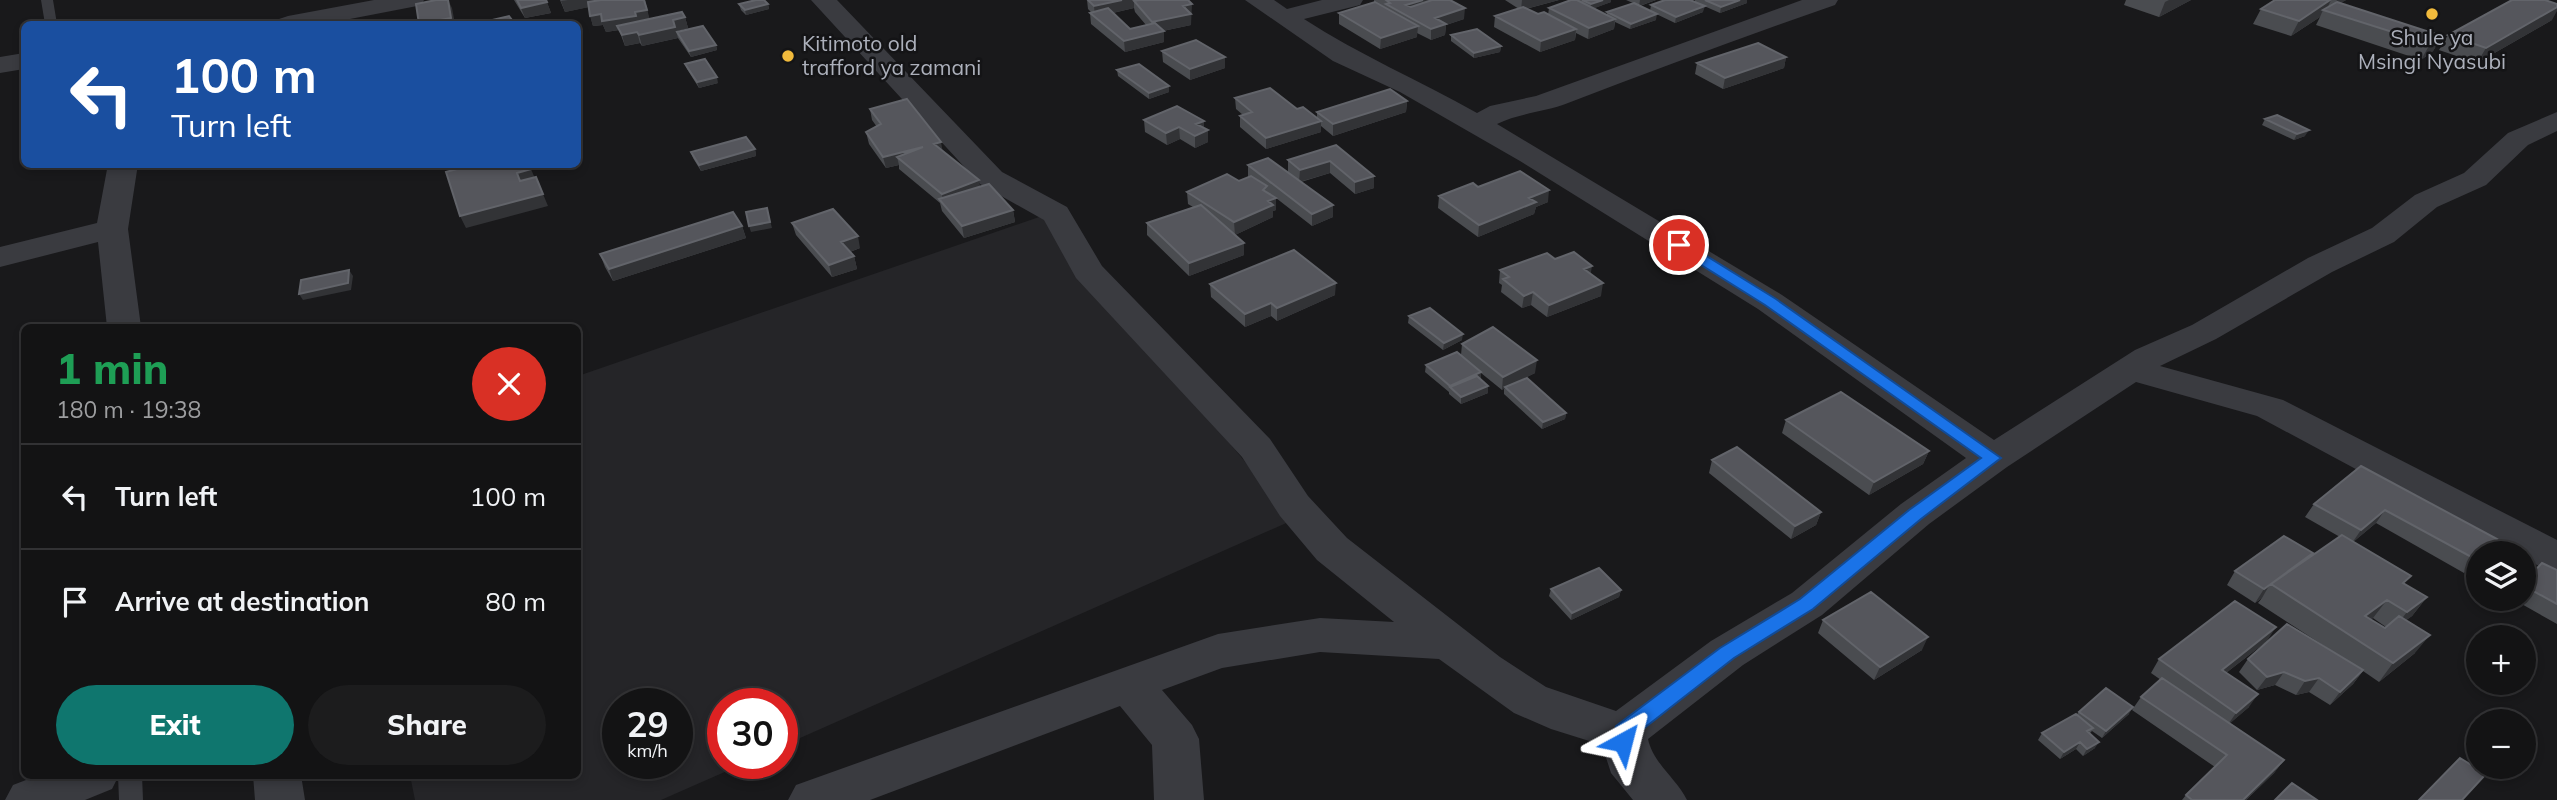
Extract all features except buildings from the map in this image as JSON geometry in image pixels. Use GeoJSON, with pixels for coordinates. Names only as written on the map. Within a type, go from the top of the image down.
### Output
{"type":"FeatureCollection","features":[{"type":"Feature","properties":{"kind":"street"},"geometry":{"type":"LineString","coordinates":[[304,21],[412,0]]}},
{"type":"Feature","properties":{"kind":"street"},"geometry":{"type":"LineString","coordinates":[[823,0],[991,177],[1056,214],[1088,271],[1256,448],[1313,531],[1448,642],[1530,700],[1567,716],[1623,732]]}},
{"type":"Feature","properties":{"kind":"street"},"geometry":{"type":"LineString","coordinates":[[1270,8],[1351,0]]}},
{"type":"Feature","properties":{"kind":"street"},"geometry":{"type":"LineString","coordinates":[[1476,124],[1500,112],[1544,103],[1692,46],[1826,0]]}},
{"type":"Feature","properties":{"kind":"street"},"geometry":{"type":"LineString","coordinates":[[1270,8],[1342,55],[1410,86],[1476,124],[1770,302],[1993,458]]}},
{"type":"Feature","properties":{"kind":"street"},"geometry":{"type":"LineString","coordinates":[[0,65],[21,62]]}},
{"type":"Feature","properties":{"kind":"street"},"geometry":{"type":"LineString","coordinates":[[1623,732],[1727,653],[1807,604],[1915,514],[1993,458],[2130,369],[2204,332],[2320,265],[2383,235],[2426,201],[2474,178],[2518,139],[2557,120]]}},
{"type":"Feature","properties":{"kind":"street"},"geometry":{"type":"LineString","coordinates":[[121,168],[112,229],[124,324]]}},
{"type":"Feature","properties":{"kind":"street"},"geometry":{"type":"LineString","coordinates":[[0,257],[112,229]]}},
{"type":"Feature","properties":{"kind":"street"},"geometry":{"type":"LineString","coordinates":[[2130,369],[2270,408],[2557,559]]}},
{"type":"Feature","properties":{"kind":"street"},"geometry":{"type":"LineString","coordinates":[[813,800],[1218,651],[1320,635],[1448,642]]}},
{"type":"Feature","properties":{"kind":"street"},"geometry":{"type":"LineString","coordinates":[[1128,684],[1175,739],[1178,800]]}},
{"type":"Feature","properties":{"kind":"street"},"geometry":{"type":"LineString","coordinates":[[1623,732],[1628,759],[1662,800]]}},
{"type":"Feature","properties":{"kind":"street"},"geometry":{"type":"LineString","coordinates":[[30,800],[85,779]]}},
{"type":"Feature","properties":{"kind":"street"},"geometry":{"type":"LineString","coordinates":[[277,779],[280,800]]}},
{"type":"Feature","properties":{"kind":"lane"},"geometry":{"type":"LineString","coordinates":[[47,0],[50,21]]}},
{"type":"Feature","properties":{"kind":"lane"},"geometry":{"type":"LineString","coordinates":[[130,779],[131,800]]}},
{"type":"Feature","properties":{"kind":"shaded area"},"geometry":{"type":"Polygon","coordinates":[[[1042,216],[1293,520],[798,739],[798,688],[707,688],[709,779],[661,800],[415,800],[411,779],[581,779],[581,375],[1042,216]]]}},
{"type":"Feature","properties":{"kind":"place","name":"Shule ya Msingi Nyasubi"},"geometry":{"type":"Point","coordinates":[2432,14]}},
{"type":"Feature","properties":{"kind":"place","name":"Kitimoto old trafford ya zamani"},"geometry":{"type":"Point","coordinates":[788,56]}},
{"type":"Feature","properties":{"kind":"route"},"geometry":{"type":"LineString","coordinates":[[1623,742],[1623,732],[1727,653],[1807,604],[1915,514],[1993,458],[1770,302],[1679,245]]}}]}
